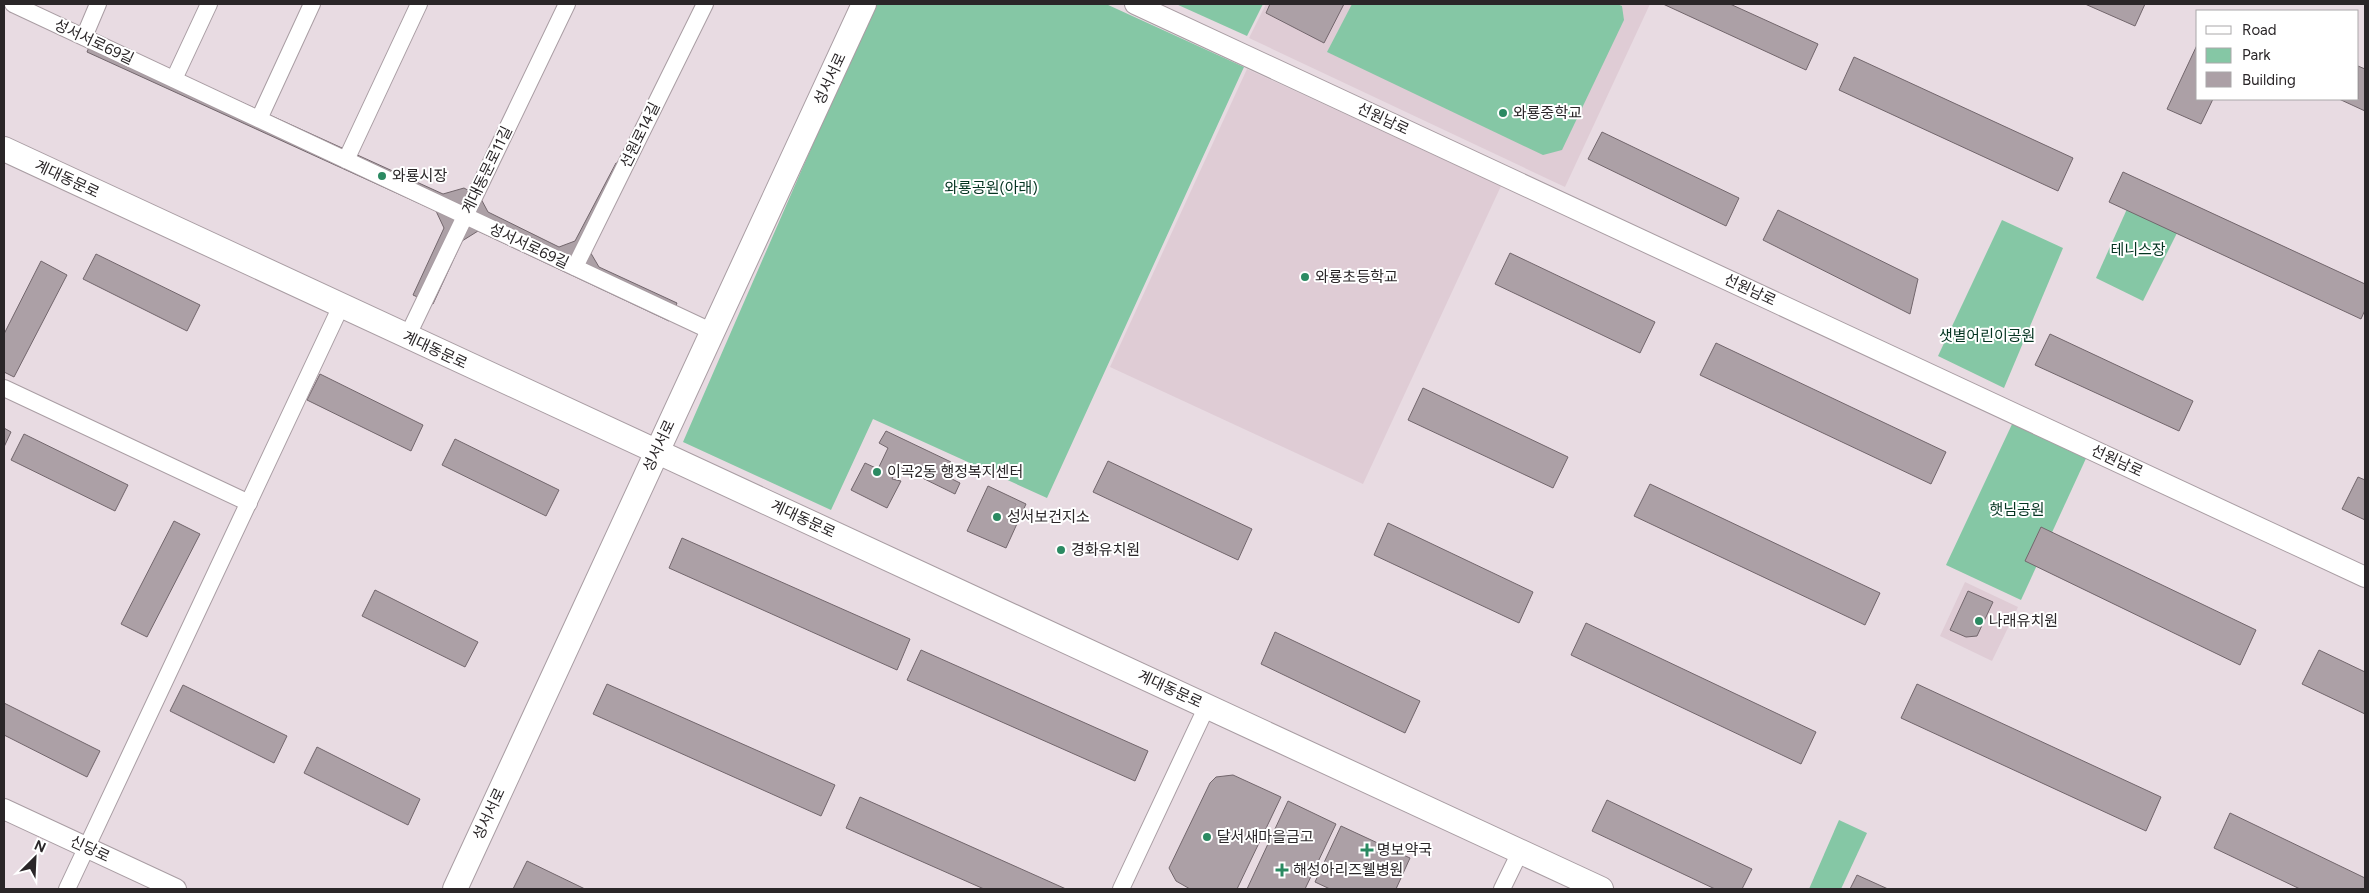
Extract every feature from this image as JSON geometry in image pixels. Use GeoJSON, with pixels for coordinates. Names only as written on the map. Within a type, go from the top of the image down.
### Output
{"type":"FeatureCollection","features":[{"type":"Feature","properties":{"kind":"main road","name":"성서서로"},"geometry":{"type":"LineString","coordinates":[[455,889],[864,4]]}},
{"type":"Feature","properties":{"kind":"main road","name":"계대동문로"},"geometry":{"type":"LineString","coordinates":[[4,149],[1601,889]]}},
{"type":"Feature","properties":{"kind":"street","name":"성서서로69길"},"geometry":{"type":"LineString","coordinates":[[13,4],[712,332]]}},
{"type":"Feature","properties":{"kind":"street"},"geometry":{"type":"LineString","coordinates":[[84,37],[98,4]]}},
{"type":"Feature","properties":{"kind":"street"},"geometry":{"type":"LineString","coordinates":[[174,80],[209,4]]}},
{"type":"Feature","properties":{"kind":"street"},"geometry":{"type":"LineString","coordinates":[[259,119],[312,4]]}},
{"type":"Feature","properties":{"kind":"street"},"geometry":{"type":"LineString","coordinates":[[346,160],[418,4]]}},
{"type":"Feature","properties":{"kind":"street","name":"계대동문로11길"},"geometry":{"type":"LineString","coordinates":[[407,337],[567,4]]}},
{"type":"Feature","properties":{"kind":"street","name":"선원로14길"},"geometry":{"type":"LineString","coordinates":[[575,267],[705,4]]}},
{"type":"Feature","properties":{"kind":"street","name":"선원남로"},"geometry":{"type":"LineString","coordinates":[[1134,4],[2365,577]]}},
{"type":"Feature","properties":{"kind":"street"},"geometry":{"type":"LineString","coordinates":[[67,889],[341,306]]}},
{"type":"Feature","properties":{"kind":"street"},"geometry":{"type":"LineString","coordinates":[[4,388],[249,502]]}},
{"type":"Feature","properties":{"kind":"street"},"geometry":{"type":"LineString","coordinates":[[1121,889],[1207,706]]}},
{"type":"Feature","properties":{"kind":"street","name":"신당로"},"geometry":{"type":"LineString","coordinates":[[4,809],[176,889]]}},
{"type":"Feature","properties":{"kind":"street"},"geometry":{"type":"LineString","coordinates":[[1502,889],[1520,852]]}},
{"type":"Feature","properties":{"kind":"shaded area","name":"와룡중학교"},"geometry":{"type":"Polygon","coordinates":[[[1266,4],[1650,4],[1565,187],[1249,38],[1266,4]]]}},
{"type":"Feature","properties":{"kind":"shaded area","name":"와룡초등학교"},"geometry":{"type":"Polygon","coordinates":[[[1247,69],[1501,186],[1363,484],[1110,367],[1247,69]]]}},
{"type":"Feature","properties":{"kind":"shaded area","name":"나래유치원"},"geometry":{"type":"Polygon","coordinates":[[[1965,582],[2018,607],[1992,661],[1940,636],[1965,582]]]}},
{"type":"Feature","properties":{"kind":"green space","name":"와룡공원(아래)"},"geometry":{"type":"Polygon","coordinates":[[[874,4],[1106,4],[1244,67],[1047,498],[873,419],[831,510],[683,442],[874,4]]]}},
{"type":"Feature","properties":{"kind":"green space"},"geometry":{"type":"Polygon","coordinates":[[[1176,4],[1263,4],[1247,36],[1176,4]]]}},
{"type":"Feature","properties":{"kind":"green space","name":"와룡중학교"},"geometry":{"type":"Polygon","coordinates":[[[1352,4],[1617,4],[1622,6],[1624,20],[1562,150],[1543,155],[1327,52],[1352,4]]]}},
{"type":"Feature","properties":{"kind":"green space","name":"테니스장"},"geometry":{"type":"Polygon","coordinates":[[[2127,209],[2177,233],[2143,301],[2096,278],[2127,209]]]}},
{"type":"Feature","properties":{"kind":"green space","name":"샛별어린이공원"},"geometry":{"type":"Polygon","coordinates":[[[2002,220],[2063,248],[2004,388],[1938,356],[2002,220]]]}},
{"type":"Feature","properties":{"kind":"green space","name":"햇님공원"},"geometry":{"type":"Polygon","coordinates":[[[2014,420],[2088,454],[2021,600],[1946,565],[2014,420]]]}},
{"type":"Feature","properties":{"kind":"green space"},"geometry":{"type":"Polygon","coordinates":[[[1839,820],[1867,833],[1841,889],[1809,889],[1839,820]]]}},
{"type":"Feature","properties":{"kind":"building"},"geometry":{"type":"Polygon","coordinates":[[[1270,4],[1344,4],[1324,43],[1266,13],[1270,4]]]}},
{"type":"Feature","properties":{"kind":"building"},"geometry":{"type":"Polygon","coordinates":[[[1663,4],[1730,4],[1818,44],[1806,70],[1663,4]]]}},
{"type":"Feature","properties":{"kind":"building"},"geometry":{"type":"Polygon","coordinates":[[[2085,4],[2145,4],[2135,26],[2085,4]]]}},
{"type":"Feature","properties":{"kind":"building","name":"와룡시장"},"geometry":{"type":"Polygon","coordinates":[[[94,35],[443,194],[464,188],[480,197],[488,212],[559,247],[575,241],[616,163],[631,165],[589,250],[599,267],[677,303],[669,321],[478,231],[462,241],[433,304],[413,295],[444,228],[436,211],[87,52],[94,35]]]}},
{"type":"Feature","properties":{"kind":"building"},"geometry":{"type":"Polygon","coordinates":[[[2196,47],[2196,100],[2213,100],[2201,124],[2167,109],[2196,47]]]}},
{"type":"Feature","properties":{"kind":"building"},"geometry":{"type":"Polygon","coordinates":[[[1854,57],[2073,158],[2058,191],[1839,90],[1854,57]]]}},
{"type":"Feature","properties":{"kind":"building"},"geometry":{"type":"Polygon","coordinates":[[[2359,66],[2365,69],[2365,111],[2341,100],[2359,100],[2359,66]]]}},
{"type":"Feature","properties":{"kind":"building"},"geometry":{"type":"Polygon","coordinates":[[[1602,132],[1739,198],[1726,226],[1588,159],[1602,132]]]}},
{"type":"Feature","properties":{"kind":"building"},"geometry":{"type":"Polygon","coordinates":[[[2123,172],[2365,284],[2365,310],[2361,319],[2109,202],[2123,172]]]}},
{"type":"Feature","properties":{"kind":"building"},"geometry":{"type":"Polygon","coordinates":[[[1778,210],[1918,279],[1910,314],[1763,240],[1778,210]]]}},
{"type":"Feature","properties":{"kind":"building"},"geometry":{"type":"Polygon","coordinates":[[[1510,253],[1655,322],[1640,353],[1495,284],[1510,253]]]}},
{"type":"Feature","properties":{"kind":"building"},"geometry":{"type":"Polygon","coordinates":[[[96,254],[200,305],[187,331],[83,279],[96,254]]]}},
{"type":"Feature","properties":{"kind":"building"},"geometry":{"type":"Polygon","coordinates":[[[41,261],[67,275],[14,377],[4,372],[4,334],[41,261]]]}},
{"type":"Feature","properties":{"kind":"building"},"geometry":{"type":"Polygon","coordinates":[[[2050,334],[2193,401],[2179,431],[2035,365],[2050,334]]]}},
{"type":"Feature","properties":{"kind":"building"},"geometry":{"type":"Polygon","coordinates":[[[1716,343],[1946,452],[1931,484],[1700,375],[1716,343]]]}},
{"type":"Feature","properties":{"kind":"building"},"geometry":{"type":"Polygon","coordinates":[[[320,374],[423,425],[411,451],[307,400],[320,374]]]}},
{"type":"Feature","properties":{"kind":"building"},"geometry":{"type":"Polygon","coordinates":[[[1423,388],[1568,457],[1553,488],[1408,420],[1423,388]]]}},
{"type":"Feature","properties":{"kind":"building"},"geometry":{"type":"Polygon","coordinates":[[[4,428],[11,432],[4,447],[4,428]]]}},
{"type":"Feature","properties":{"kind":"building","name":"이곡2동 행정복지센터"},"geometry":{"type":"Polygon","coordinates":[[[886,431],[951,462],[944,475],[960,483],[955,494],[898,466],[892,479],[901,481],[887,508],[851,490],[865,463],[878,469],[888,448],[879,443],[886,431]]]}},
{"type":"Feature","properties":{"kind":"building"},"geometry":{"type":"Polygon","coordinates":[[[24,434],[128,485],[115,511],[11,460],[24,434]]]}},
{"type":"Feature","properties":{"kind":"building"},"geometry":{"type":"Polygon","coordinates":[[[455,439],[559,490],[546,516],[442,465],[455,439]]]}},
{"type":"Feature","properties":{"kind":"building"},"geometry":{"type":"Polygon","coordinates":[[[1108,461],[1252,529],[1238,560],[1093,492],[1108,461]]]}},
{"type":"Feature","properties":{"kind":"building"},"geometry":{"type":"Polygon","coordinates":[[[2358,477],[2365,480],[2365,520],[2342,509],[2358,477]]]}},
{"type":"Feature","properties":{"kind":"building"},"geometry":{"type":"Polygon","coordinates":[[[1650,484],[1880,593],[1865,625],[1634,516],[1650,484]]]}},
{"type":"Feature","properties":{"kind":"building","name":"성서보건지소"},"geometry":{"type":"Polygon","coordinates":[[[988,486],[1026,504],[1006,548],[967,531],[988,486]]]}},
{"type":"Feature","properties":{"kind":"building"},"geometry":{"type":"Polygon","coordinates":[[[174,521],[200,534],[147,637],[121,624],[174,521]]]}},
{"type":"Feature","properties":{"kind":"building"},"geometry":{"type":"Polygon","coordinates":[[[1388,523],[1533,592],[1519,623],[1374,555],[1388,523]]]}},
{"type":"Feature","properties":{"kind":"building"},"geometry":{"type":"Polygon","coordinates":[[[2041,527],[2256,630],[2240,665],[2025,561],[2041,527]]]}},
{"type":"Feature","properties":{"kind":"building"},"geometry":{"type":"Polygon","coordinates":[[[682,538],[910,639],[897,670],[669,568],[682,538]]]}},
{"type":"Feature","properties":{"kind":"building"},"geometry":{"type":"Polygon","coordinates":[[[375,590],[478,642],[465,667],[362,616],[375,590]]]}},
{"type":"Feature","properties":{"kind":"building"},"geometry":{"type":"Polygon","coordinates":[[[1968,591],[1993,602],[1977,636],[1966,637],[1950,630],[1968,591]]]}},
{"type":"Feature","properties":{"kind":"building"},"geometry":{"type":"Polygon","coordinates":[[[1586,623],[1816,732],[1801,764],[1571,655],[1586,623]]]}},
{"type":"Feature","properties":{"kind":"building"},"geometry":{"type":"Polygon","coordinates":[[[1275,632],[1420,701],[1405,733],[1261,664],[1275,632]]]}},
{"type":"Feature","properties":{"kind":"building"},"geometry":{"type":"Polygon","coordinates":[[[921,650],[1148,751],[1135,781],[907,680],[921,650]]]}},
{"type":"Feature","properties":{"kind":"building"},"geometry":{"type":"Polygon","coordinates":[[[2319,650],[2365,672],[2365,714],[2302,684],[2319,650]]]}},
{"type":"Feature","properties":{"kind":"building"},"geometry":{"type":"Polygon","coordinates":[[[607,684],[835,785],[821,816],[593,714],[607,684]]]}},
{"type":"Feature","properties":{"kind":"building"},"geometry":{"type":"Polygon","coordinates":[[[1917,684],[2161,797],[2146,831],[1901,718],[1917,684]]]}},
{"type":"Feature","properties":{"kind":"building"},"geometry":{"type":"Polygon","coordinates":[[[183,685],[287,736],[274,763],[170,711],[183,685]]]}},
{"type":"Feature","properties":{"kind":"building"},"geometry":{"type":"Polygon","coordinates":[[[4,703],[100,751],[87,777],[4,735],[4,703]]]}},
{"type":"Feature","properties":{"kind":"building"},"geometry":{"type":"Polygon","coordinates":[[[317,747],[420,799],[408,825],[304,773],[317,747]]]}},
{"type":"Feature","properties":{"kind":"building"},"geometry":{"type":"Polygon","coordinates":[[[1233,775],[1281,797],[1237,889],[1190,889],[1176,881],[1169,868],[1210,783],[1216,777],[1233,775]]]}},
{"type":"Feature","properties":{"kind":"building"},"geometry":{"type":"Polygon","coordinates":[[[860,797],[1066,889],[984,889],[846,828],[860,797]]]}},
{"type":"Feature","properties":{"kind":"building"},"geometry":{"type":"Polygon","coordinates":[[[1607,800],[1752,869],[1742,889],[1715,889],[1592,831],[1607,800]]]}},
{"type":"Feature","properties":{"kind":"building"},"geometry":{"type":"Polygon","coordinates":[[[1288,801],[1336,824],[1305,889],[1247,889],[1288,801]]]}},
{"type":"Feature","properties":{"kind":"building"},"geometry":{"type":"Polygon","coordinates":[[[2230,813],[2365,878],[2365,889],[2300,889],[2214,848],[2230,813]]]}},
{"type":"Feature","properties":{"kind":"building"},"geometry":{"type":"Polygon","coordinates":[[[1341,826],[1410,858],[1396,889],[1330,889],[1315,882],[1341,826]]]}},
{"type":"Feature","properties":{"kind":"building"},"geometry":{"type":"Polygon","coordinates":[[[527,861],[585,889],[513,889],[527,861]]]}},
{"type":"Feature","properties":{"kind":"building"},"geometry":{"type":"Polygon","coordinates":[[[1857,875],[1888,889],[1850,889],[1857,875]]]}},
{"type":"Feature","properties":{"kind":"place","name":"와룡중학교"},"geometry":{"type":"Point","coordinates":[1503,113]}},
{"type":"Feature","properties":{"kind":"place","name":"와룡시장"},"geometry":{"type":"Point","coordinates":[382,176]}},
{"type":"Feature","properties":{"kind":"place","name":"와룡초등학교"},"geometry":{"type":"Point","coordinates":[1305,277]}},
{"type":"Feature","properties":{"kind":"place","name":"이곡2동 행정복지센터"},"geometry":{"type":"Point","coordinates":[877,472]}},
{"type":"Feature","properties":{"kind":"place","name":"성서보건지소"},"geometry":{"type":"Point","coordinates":[997,517]}},
{"type":"Feature","properties":{"kind":"place","name":"경화유치원"},"geometry":{"type":"Point","coordinates":[1061,550]}},
{"type":"Feature","properties":{"kind":"place","name":"나래유치원"},"geometry":{"type":"Point","coordinates":[1979,621]}},
{"type":"Feature","properties":{"kind":"place","name":"달서새마을금고"},"geometry":{"type":"Point","coordinates":[1207,837]}},
{"type":"Feature","properties":{"kind":"place","name":"명보약국"},"geometry":{"type":"Point","coordinates":[1367,850]}},
{"type":"Feature","properties":{"kind":"place","name":"해성아리즈웰병원"},"geometry":{"type":"Point","coordinates":[1282,870]}}]}
